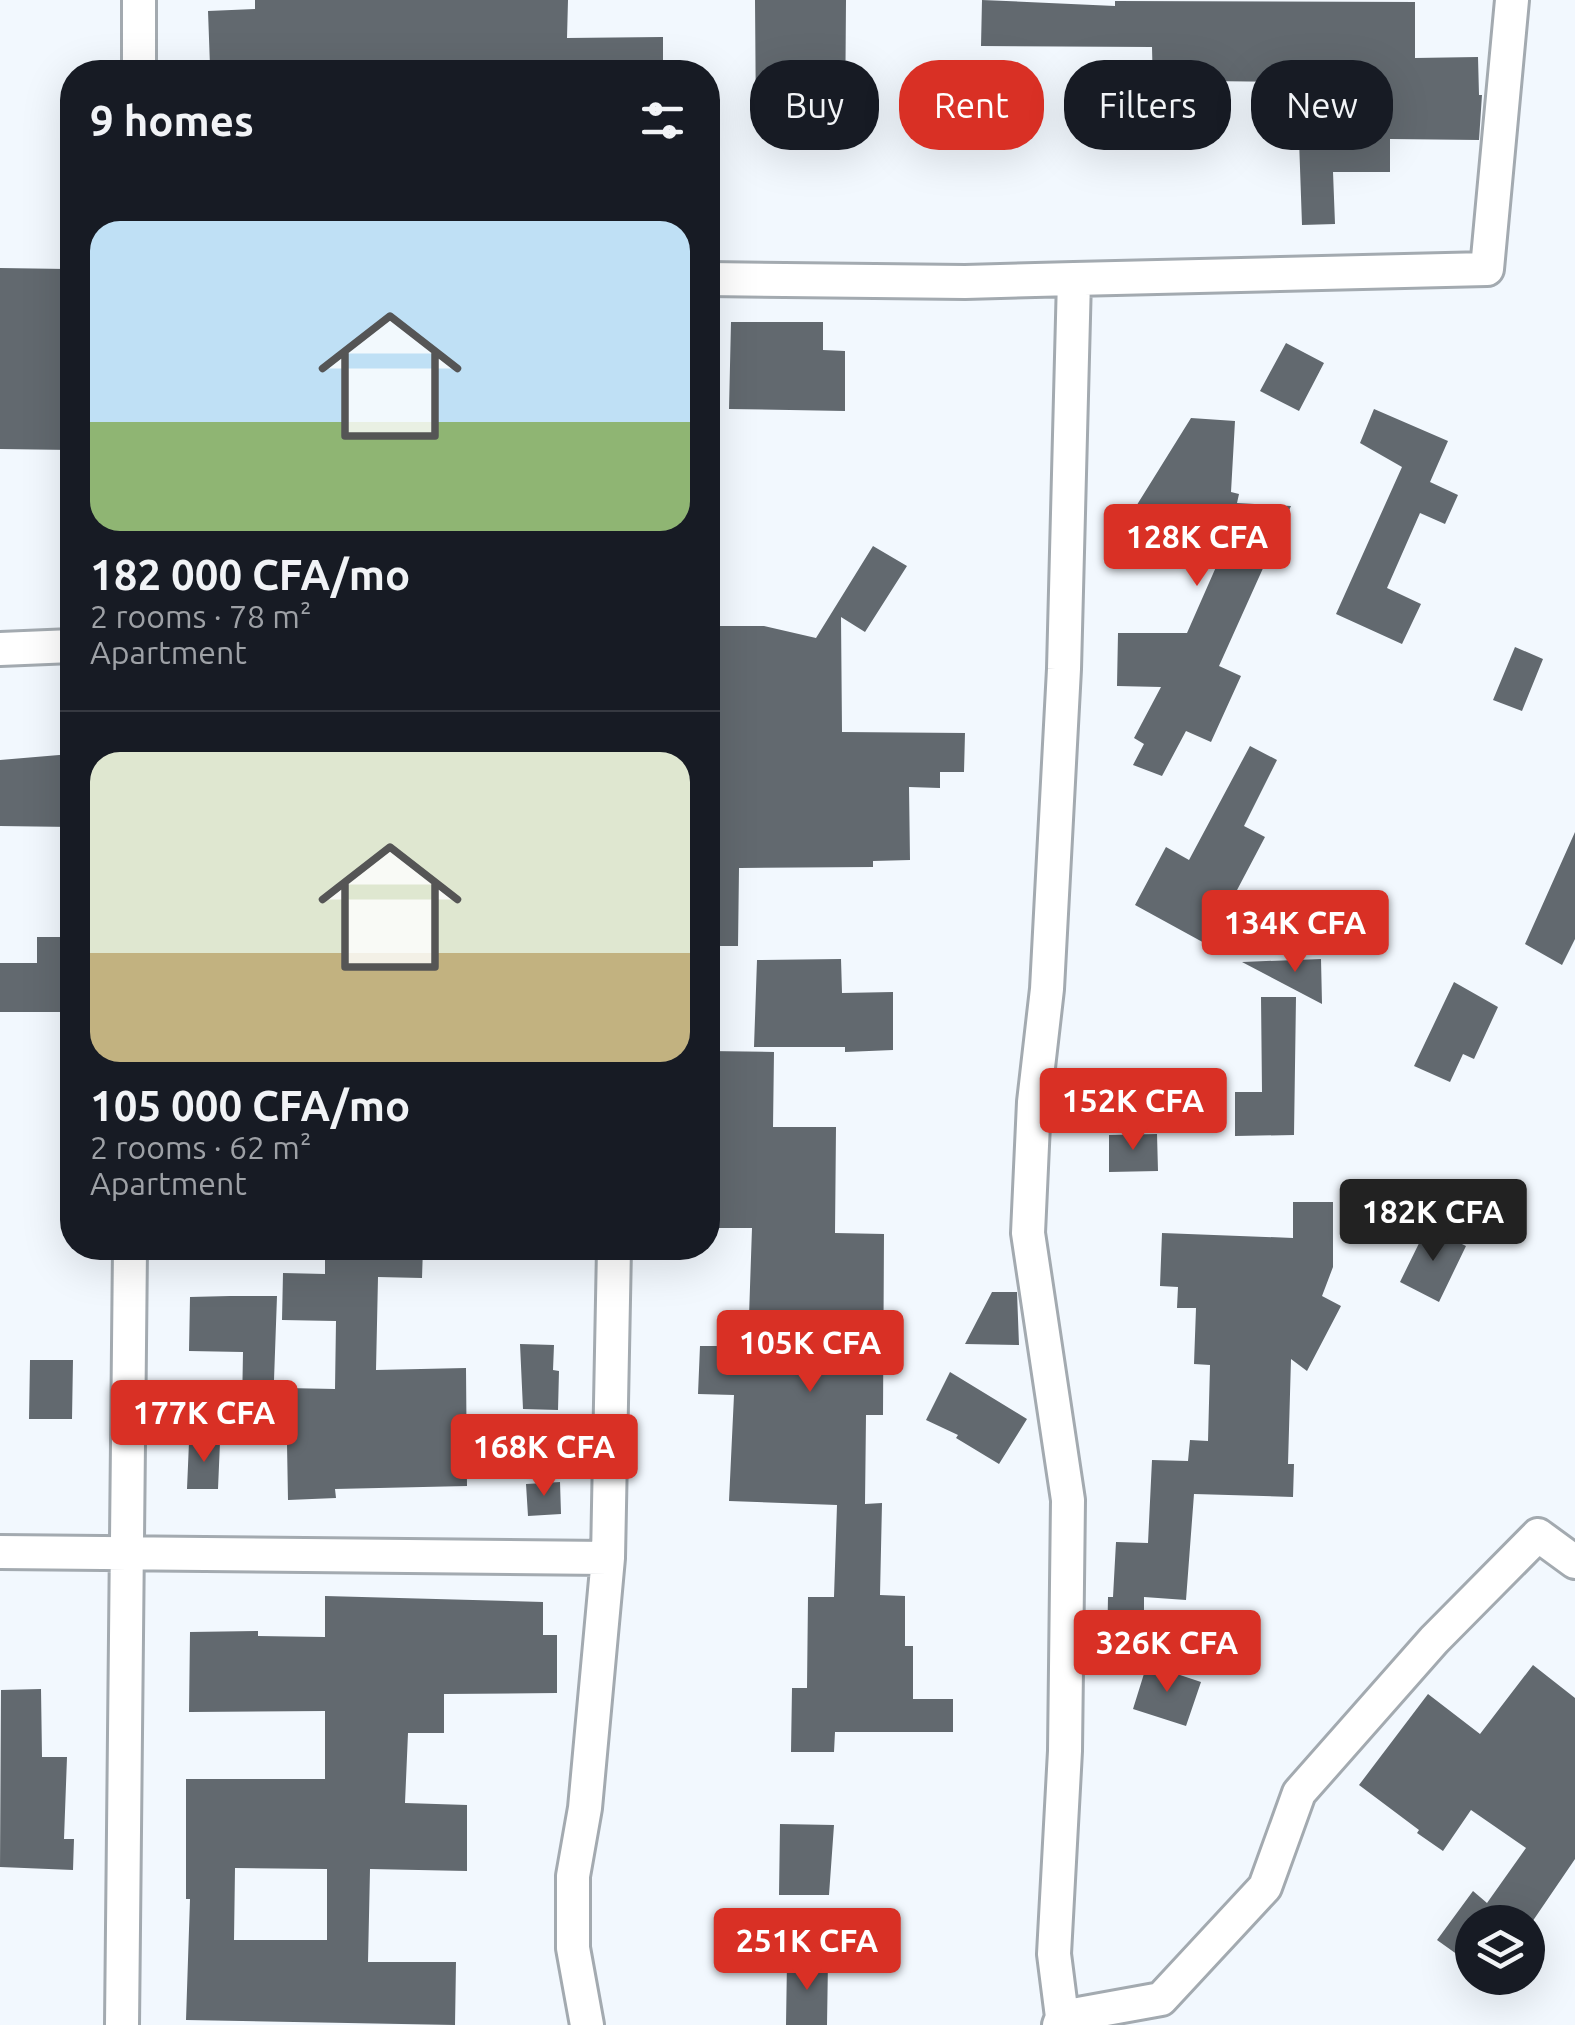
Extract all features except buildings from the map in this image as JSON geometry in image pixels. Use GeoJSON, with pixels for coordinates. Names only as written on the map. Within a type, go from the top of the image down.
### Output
{"type":"FeatureCollection","features":[{"type":"Feature","properties":{"kind":"street"},"geometry":{"type":"LineString","coordinates":[[139,60],[140,0]]}},
{"type":"Feature","properties":{"kind":"street"},"geometry":{"type":"LineString","coordinates":[[720,279],[946,282],[1488,269],[1512,0]]}},
{"type":"Feature","properties":{"kind":"street"},"geometry":{"type":"LineString","coordinates":[[1074,279],[1064,669],[1047,990],[1034,1102],[1028,1232],[1068,1500],[1065,1751],[1054,1954],[1061,2021],[1161,1999],[1265,1888],[1300,1793],[1434,1640],[1538,1535],[1575,1562]]}},
{"type":"Feature","properties":{"kind":"street"},"geometry":{"type":"LineString","coordinates":[[0,648],[60,646]]}},
{"type":"Feature","properties":{"kind":"street"},"geometry":{"type":"LineString","coordinates":[[122,2025],[130,1260]]}},
{"type":"Feature","properties":{"kind":"street"},"geometry":{"type":"LineString","coordinates":[[587,2025],[573,1948],[573,1876],[585,1808],[608,1558],[614,1260]]}},
{"type":"Feature","properties":{"kind":"street"},"geometry":{"type":"LineString","coordinates":[[0,1552],[608,1558]]}}]}
